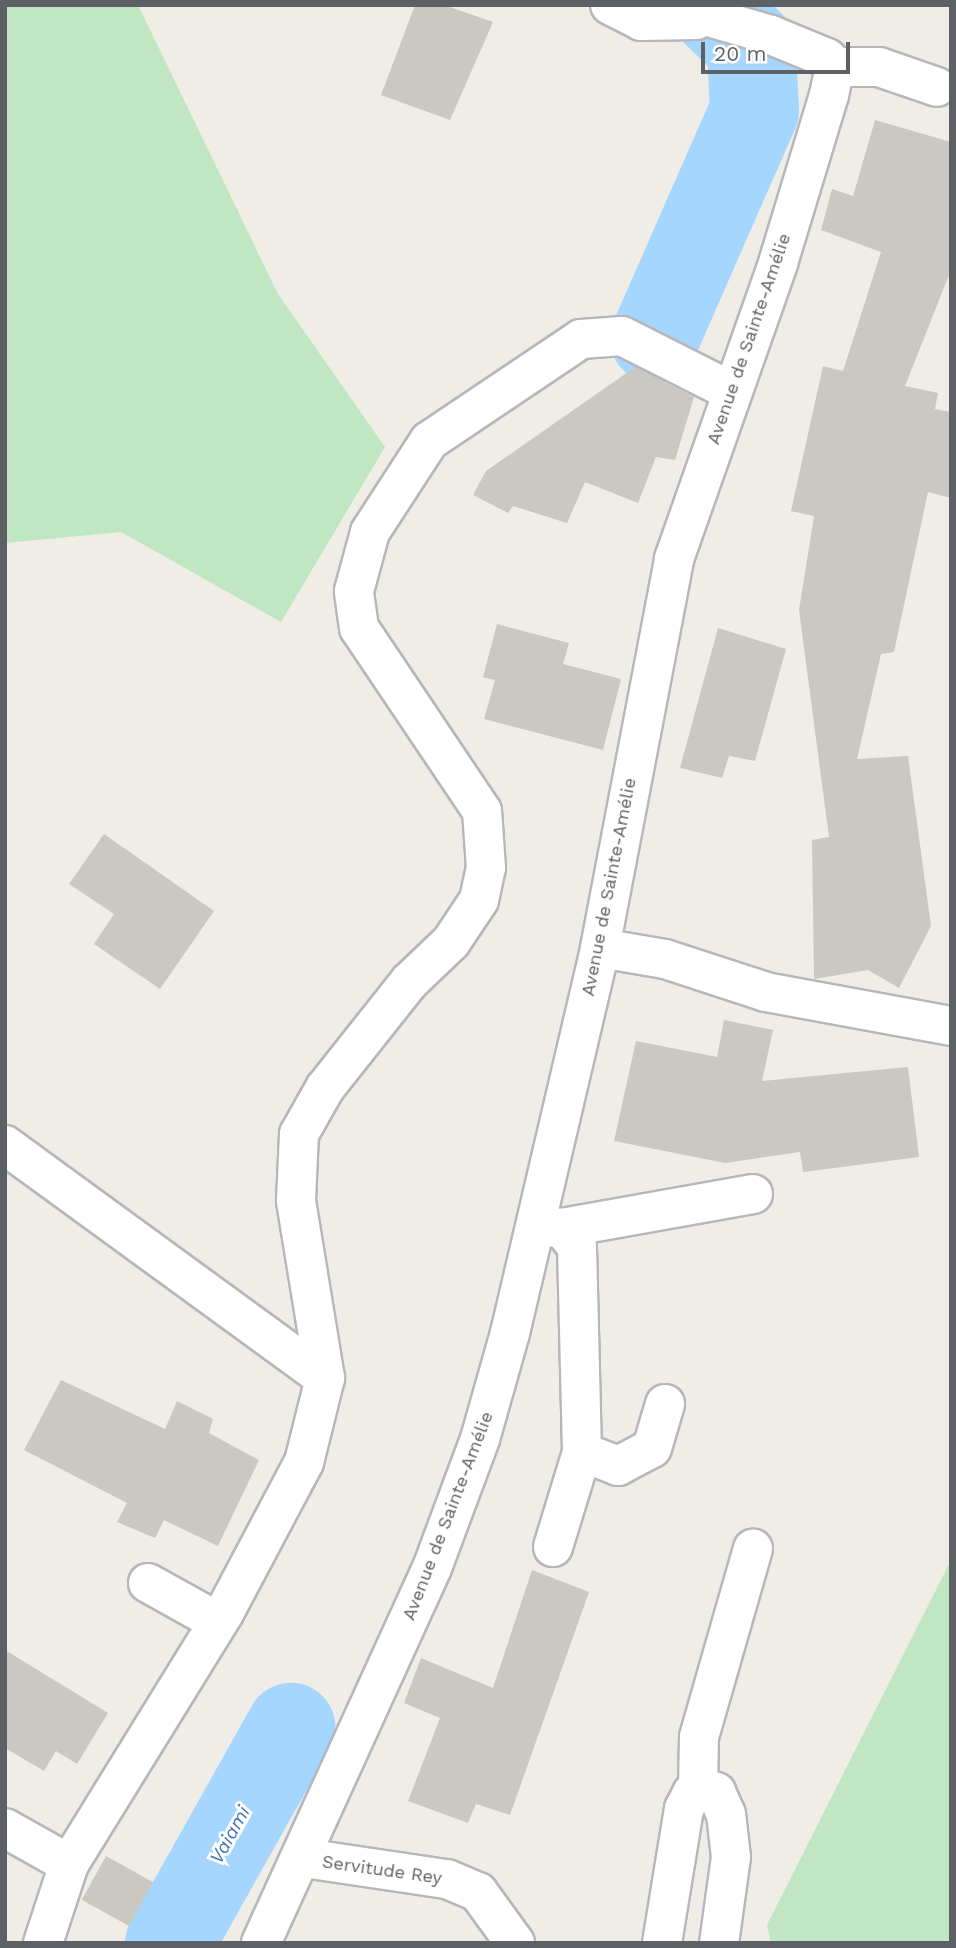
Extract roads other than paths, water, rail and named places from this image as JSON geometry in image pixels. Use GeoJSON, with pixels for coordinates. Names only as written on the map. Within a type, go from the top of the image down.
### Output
{"type":"FeatureCollection","features":[{"type":"Feature","properties":{"kind":"street"},"geometry":{"type":"LineString","coordinates":[[610,5],[641,21],[715,19]]}},
{"type":"Feature","properties":{"kind":"street"},"geometry":{"type":"LineString","coordinates":[[667,5],[771,35],[827,58],[835,67],[879,67],[937,87]]}},
{"type":"Feature","properties":{"kind":"street","name":"Avenue de Sainte-Amélie"},"geometry":{"type":"LineString","coordinates":[[261,1943],[304,1858],[432,1568],[480,1439],[548,1228],[674,559],[778,263],[835,67]]}},
{"type":"Feature","properties":{"kind":"street"},"geometry":{"type":"LineString","coordinates":[[43,1943],[69,1864],[218,1622],[304,1462],[325,1378],[296,1200],[299,1134],[326,1088],[384,1014],[451,942],[480,900],[486,868],[482,811],[359,628],[354,591],[370,532],[429,440],[581,339],[622,336],[731,391]]}},
{"type":"Feature","properties":{"kind":"street"},"geometry":{"type":"LineString","coordinates":[[600,948],[665,959],[766,992],[951,1026]]}},
{"type":"Feature","properties":{"kind":"street"},"geometry":{"type":"LineString","coordinates":[[5,1145],[325,1378]]}},
{"type":"Feature","properties":{"kind":"street"},"geometry":{"type":"LineString","coordinates":[[548,1228],[753,1194]]}},
{"type":"Feature","properties":{"kind":"street"},"geometry":{"type":"LineString","coordinates":[[548,1228],[577,1247],[582,1452],[553,1547]]}},
{"type":"Feature","properties":{"kind":"street"},"geometry":{"type":"LineString","coordinates":[[582,1452],[618,1466],[652,1448],[665,1404]]}},
{"type":"Feature","properties":{"kind":"street"},"geometry":{"type":"LineString","coordinates":[[662,1943],[684,1809],[698,1788],[699,1737],[753,1549]]}},
{"type":"Feature","properties":{"kind":"street"},"geometry":{"type":"LineString","coordinates":[[148,1583],[218,1622]]}},
{"type":"Feature","properties":{"kind":"street"},"geometry":{"type":"LineString","coordinates":[[698,1788],[716,1792],[726,1814],[731,1857],[719,1943]]}},
{"type":"Feature","properties":{"kind":"street"},"geometry":{"type":"LineString","coordinates":[[5,1828],[69,1864]]}},
{"type":"Feature","properties":{"kind":"street","name":"Servitude Rey"},"geometry":{"type":"LineString","coordinates":[[304,1858],[447,1879],[478,1892],[515,1943]]}},
{"type":"Feature","properties":{"kind":"waterway"},"geometry":{"type":"LineString","coordinates":[[654,338],[754,110],[751,46],[709,5]]}},
{"type":"Feature","properties":{"kind":"waterway","name":"Vaiami"},"geometry":{"type":"LineString","coordinates":[[169,1943],[290,1727]]}}]}
